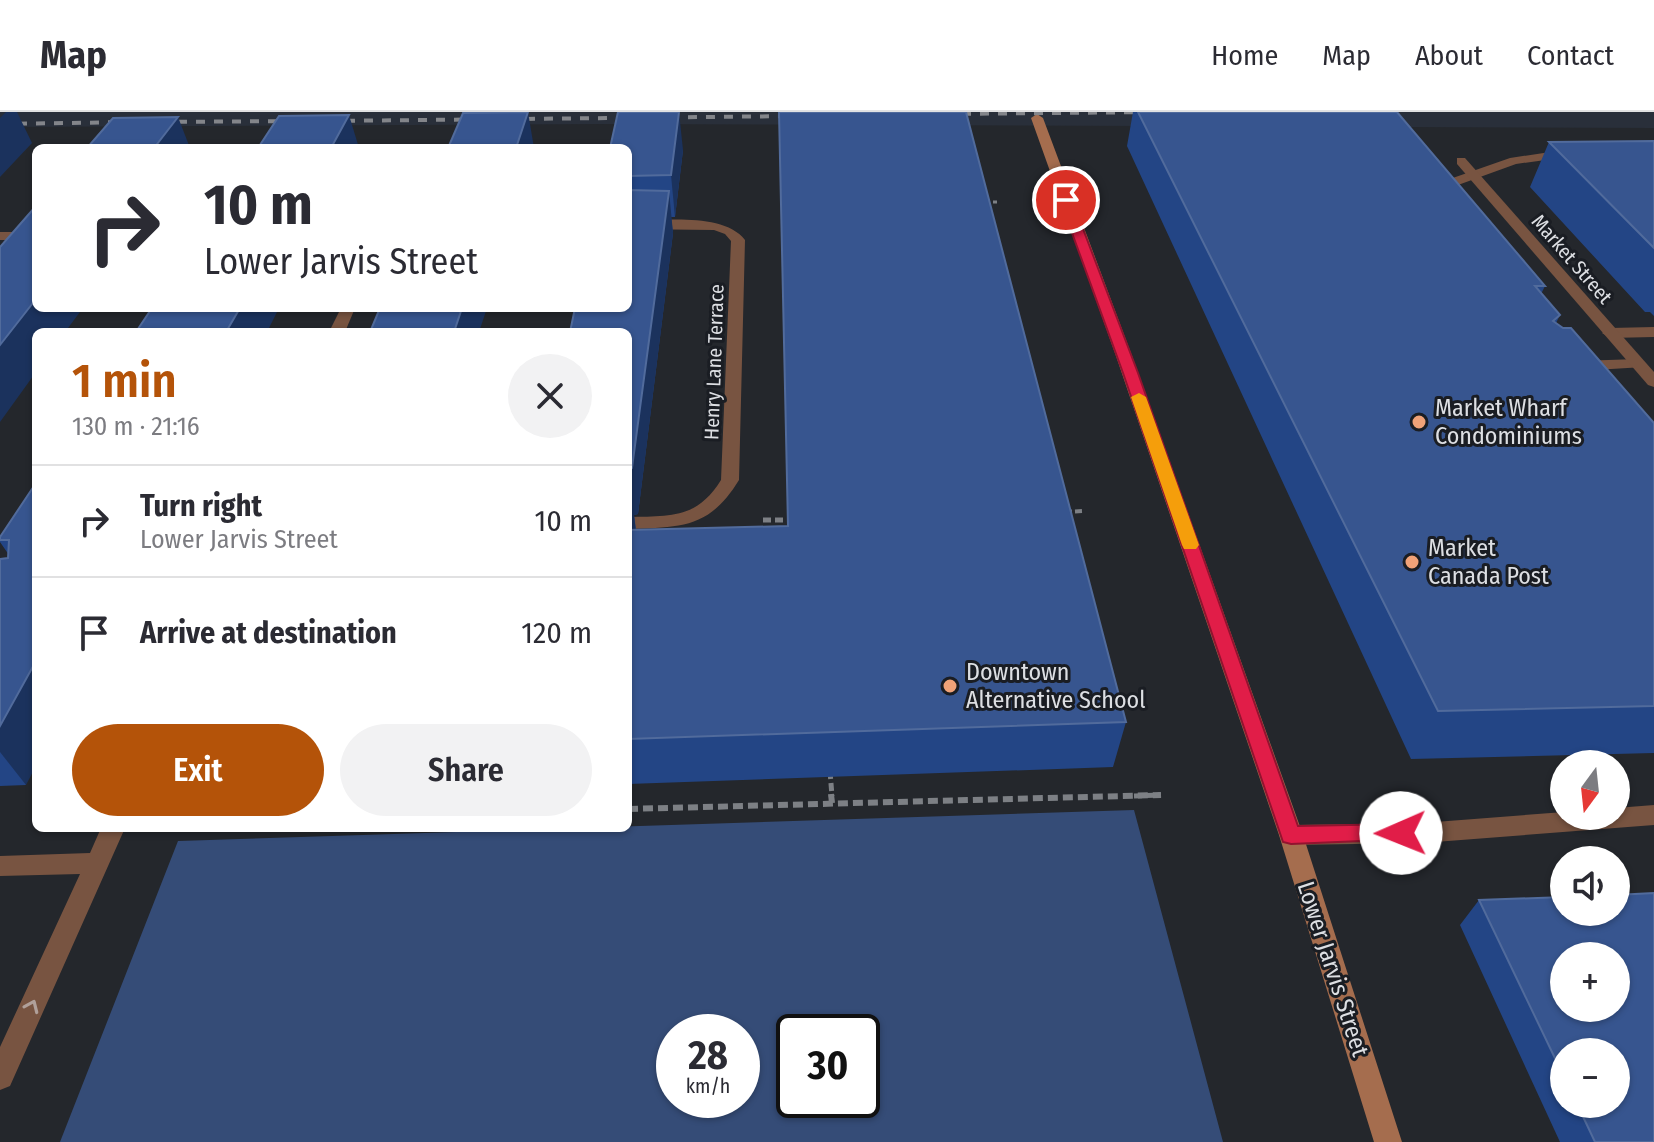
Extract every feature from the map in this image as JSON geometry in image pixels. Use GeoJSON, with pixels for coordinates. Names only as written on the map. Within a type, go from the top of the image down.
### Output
{"type":"FeatureCollection","features":[{"type":"Feature","properties":{"kind":"main road","name":"Lower Jarvis Street"},"geometry":{"type":"LineString","coordinates":[[1037,118],[1132,378],[1291,835],[1388,1142]]}},
{"type":"Feature","properties":{"kind":"street"},"geometry":{"type":"LineString","coordinates":[[1463,221],[1451,199],[1452,183],[1514,161],[1579,152]]}},
{"type":"Feature","properties":{"kind":"street","name":"Market Street"},"geometry":{"type":"LineString","coordinates":[[1461,161],[1654,382]]}},
{"type":"Feature","properties":{"kind":"street","name":"Henry Lane Terrace"},"geometry":{"type":"LineString","coordinates":[[632,225],[716,226],[730,231],[738,240],[730,480],[712,508],[697,517],[632,523]]}},
{"type":"Feature","properties":{"kind":"street"},"geometry":{"type":"LineString","coordinates":[[2,238],[32,236]]}},
{"type":"Feature","properties":{"kind":"street"},"geometry":{"type":"LineString","coordinates":[[1610,333],[1654,332]]}},
{"type":"Feature","properties":{"kind":"street"},"geometry":{"type":"LineString","coordinates":[[1555,367],[1638,364]]}},
{"type":"Feature","properties":{"kind":"street"},"geometry":{"type":"LineString","coordinates":[[1291,835],[1422,833],[1654,815]]}},
{"type":"Feature","properties":{"kind":"street"},"geometry":{"type":"LineString","coordinates":[[0,1077],[111,832]]}},
{"type":"Feature","properties":{"kind":"street"},"geometry":{"type":"LineString","coordinates":[[0,866],[97,863]]}},
{"type":"Feature","properties":{"kind":"path"},"geometry":{"type":"LineString","coordinates":[[977,205],[998,204]]}},
{"type":"Feature","properties":{"kind":"path"},"geometry":{"type":"LineString","coordinates":[[1052,512],[1082,511]]}},
{"type":"Feature","properties":{"kind":"path"},"geometry":{"type":"LineString","coordinates":[[763,520],[800,520]]}},
{"type":"Feature","properties":{"kind":"path"},"geometry":{"type":"LineString","coordinates":[[829,759],[832,803]]}},
{"type":"Feature","properties":{"kind":"path"},"geometry":{"type":"LineString","coordinates":[[632,809],[1161,795]]}},
{"type":"Feature","properties":{"kind":"shaded area"},"geometry":{"type":"Polygon","coordinates":[[[0,112],[1654,112],[1654,128],[609,124],[0,127],[0,112]]]}},
{"type":"Feature","properties":{"kind":"shaded area"},"geometry":{"type":"Polygon","coordinates":[[[1134,810],[1223,1142],[60,1142],[178,841],[456,832],[632,832],[632,826],[1134,810]]]}},
{"type":"Feature","properties":{"kind":"building"},"geometry":{"type":"Polygon","coordinates":[[[528,112],[517,144],[450,144],[463,113],[528,112]]]}},
{"type":"Feature","properties":{"kind":"building"},"geometry":{"type":"Polygon","coordinates":[[[618,112],[679,112],[671,175],[632,176],[632,144],[611,144],[618,112]]]}},
{"type":"Feature","properties":{"kind":"building"},"geometry":{"type":"Polygon","coordinates":[[[779,112],[966,112],[1126,722],[632,739],[632,530],[788,526],[779,112]]]}},
{"type":"Feature","properties":{"kind":"building","name":"Market Wharf Condominiums"},"geometry":{"type":"Polygon","coordinates":[[[1138,112],[1397,112],[1545,286],[1535,286],[1560,315],[1553,321],[1563,328],[1571,328],[1654,423],[1654,706],[1438,711],[1138,112]]]}},
{"type":"Feature","properties":{"kind":"building"},"geometry":{"type":"Polygon","coordinates":[[[349,115],[333,144],[261,144],[279,116],[349,115]]]}},
{"type":"Feature","properties":{"kind":"building"},"geometry":{"type":"Polygon","coordinates":[[[178,117],[157,144],[90,144],[113,118],[178,117]]]}},
{"type":"Feature","properties":{"kind":"building"},"geometry":{"type":"Polygon","coordinates":[[[1654,141],[1654,248],[1549,142],[1654,141]]]}},
{"type":"Feature","properties":{"kind":"building"},"geometry":{"type":"Polygon","coordinates":[[[632,190],[669,191],[632,468],[632,328],[571,328],[574,312],[632,312],[632,190]]]}},
{"type":"Feature","properties":{"kind":"building"},"geometry":{"type":"Polygon","coordinates":[[[32,211],[32,304],[0,345],[0,247],[32,211]]]}},
{"type":"Feature","properties":{"kind":"building"},"geometry":{"type":"Polygon","coordinates":[[[149,312],[238,312],[228,328],[139,328],[149,312]]]}},
{"type":"Feature","properties":{"kind":"building"},"geometry":{"type":"Polygon","coordinates":[[[378,312],[461,312],[455,328],[372,328],[378,312]]]}},
{"type":"Feature","properties":{"kind":"building"},"geometry":{"type":"Polygon","coordinates":[[[32,489],[32,668],[0,726],[0,559],[8,558],[9,540],[0,540],[32,489]]]}},
{"type":"Feature","properties":{"kind":"building"},"geometry":{"type":"Polygon","coordinates":[[[1654,893],[1654,1142],[1595,1142],[1584,1118],[1630,1118],[1630,1038],[1550,1038],[1550,1048],[1479,900],[1550,897],[1550,926],[1630,926],[1630,894],[1654,893]]]}},
{"type":"Feature","properties":{"kind":"railway"},"geometry":{"type":"LineString","coordinates":[[944,114],[1159,112]]}},
{"type":"Feature","properties":{"kind":"railway"},"geometry":{"type":"LineString","coordinates":[[328,121],[800,116]]}},
{"type":"Feature","properties":{"kind":"railway"},"geometry":{"type":"LineString","coordinates":[[160,122],[296,121]]}},
{"type":"Feature","properties":{"kind":"railway"},"geometry":{"type":"LineString","coordinates":[[0,124],[132,122]]}},
{"type":"Feature","properties":{"kind":"slow traffic"},"geometry":{"type":"LineString","coordinates":[[1139,397],[1190,545]]}},
{"type":"Feature","properties":{"kind":"place","name":"Market Wharf Condominiums"},"geometry":{"type":"Point","coordinates":[1419,422]}},
{"type":"Feature","properties":{"kind":"place","name":"Market Canada Post"},"geometry":{"type":"Point","coordinates":[1412,562]}},
{"type":"Feature","properties":{"kind":"place","name":"Downtown Alternative School"},"geometry":{"type":"Point","coordinates":[950,686]}},
{"type":"Feature","properties":{"kind":"route"},"geometry":{"type":"LineString","coordinates":[[1066,200],[1130,373],[1291,835],[1401,833]]}}]}
